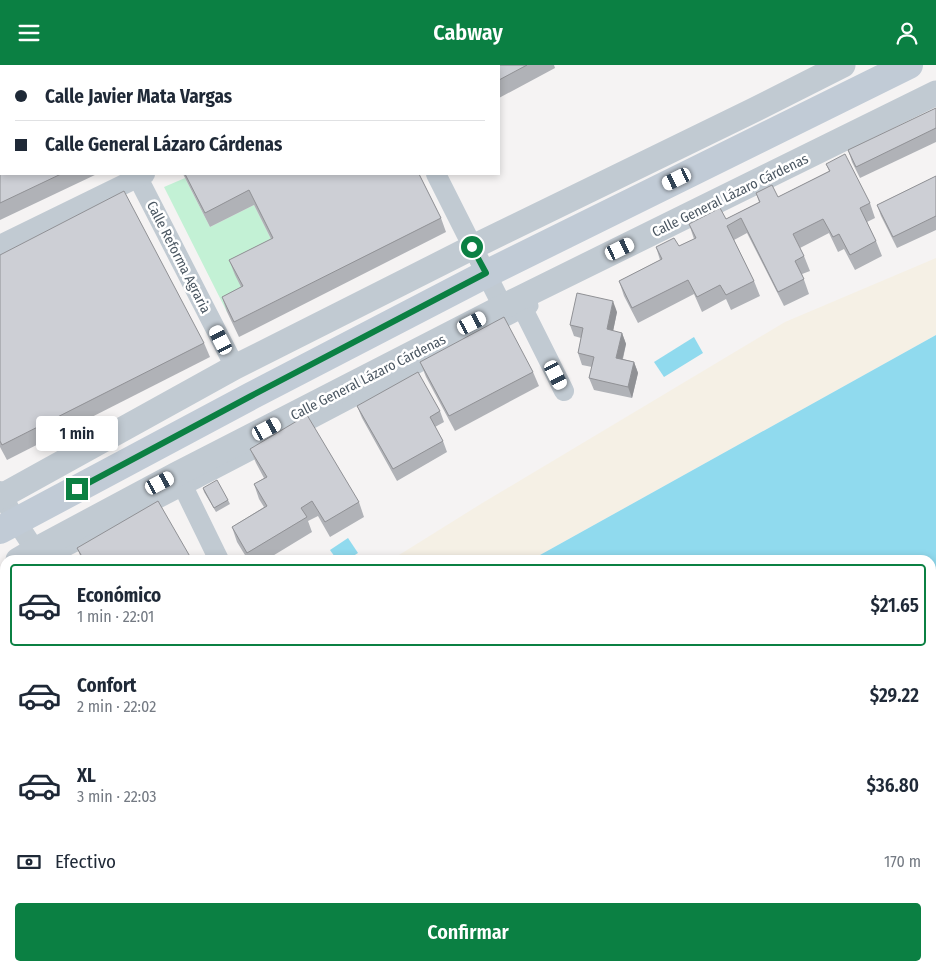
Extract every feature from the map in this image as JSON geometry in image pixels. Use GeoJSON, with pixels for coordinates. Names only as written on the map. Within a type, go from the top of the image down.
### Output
{"type":"FeatureCollection","features":[{"type":"Feature","properties":{"kind":"main road"},"geometry":{"type":"LineString","coordinates":[[8,525],[486,273],[909,65]]}},
{"type":"Feature","properties":{"kind":"street"},"geometry":{"type":"LineString","coordinates":[[31,555],[8,525],[1,494],[235,367],[472,247],[843,65]]}},
{"type":"Feature","properties":{"kind":"street","name":"Calle General Lázaro Cárdenas"},"geometry":{"type":"LineString","coordinates":[[37,555],[515,305],[936,93]]}},
{"type":"Feature","properties":{"kind":"street"},"geometry":{"type":"LineString","coordinates":[[515,305],[936,105]]}},
{"type":"Feature","properties":{"kind":"street"},"geometry":{"type":"LineString","coordinates":[[0,245],[140,175]]}},
{"type":"Feature","properties":{"kind":"street","name":"Calle Reforma Agraria"},"geometry":{"type":"LineString","coordinates":[[140,175],[235,367]]}},
{"type":"Feature","properties":{"kind":"street"},"geometry":{"type":"LineString","coordinates":[[436,175],[486,273],[515,305],[564,391]]}},
{"type":"Feature","properties":{"kind":"street"},"geometry":{"type":"LineString","coordinates":[[181,481],[217,555]]}},
{"type":"Feature","properties":{"kind":"green space"},"geometry":{"type":"Polygon","coordinates":[[[185,178],[210,227],[254,205],[278,253],[248,301],[227,312],[164,187],[185,178]]]}},
{"type":"Feature","properties":{"kind":"sand"},"geometry":{"type":"Polygon","coordinates":[[[936,258],[936,335],[540,555],[399,555],[484,502],[785,322],[936,258]]]}},
{"type":"Feature","properties":{"kind":"water"},"geometry":{"type":"Polygon","coordinates":[[[936,335],[936,555],[540,555],[936,335]]]}},
{"type":"Feature","properties":{"kind":"water"},"geometry":{"type":"Polygon","coordinates":[[[694,337],[703,353],[664,377],[654,362],[694,337]]]}},
{"type":"Feature","properties":{"kind":"water"},"geometry":{"type":"Polygon","coordinates":[[[348,538],[358,553],[355,555],[334,555],[330,550],[348,538]]]}},
{"type":"Feature","properties":{"kind":"building"},"geometry":{"type":"Polygon","coordinates":[[[500,65],[527,65],[500,79],[500,65]]]}},
{"type":"Feature","properties":{"kind":"building"},"geometry":{"type":"Polygon","coordinates":[[[936,108],[936,128],[856,167],[848,150],[936,108]]]}},
{"type":"Feature","properties":{"kind":"building"},"geometry":{"type":"Polygon","coordinates":[[[845,154],[870,203],[860,208],[876,241],[850,255],[839,234],[833,237],[823,219],[793,234],[804,256],[795,261],[804,279],[778,292],[741,218],[727,226],[754,281],[726,295],[720,285],[697,297],[688,280],[632,308],[619,281],[662,259],[656,247],[674,238],[679,246],[696,238],[689,224],[720,208],[726,219],[760,202],[756,193],[772,185],[778,197],[830,171],[826,164],[845,154]]]}},
{"type":"Feature","properties":{"kind":"building"},"geometry":{"type":"Polygon","coordinates":[[[0,175],[59,175],[0,203],[0,175]]]}},
{"type":"Feature","properties":{"kind":"building"},"geometry":{"type":"Polygon","coordinates":[[[186,175],[420,175],[441,218],[234,322],[222,297],[243,286],[229,260],[273,238],[249,190],[205,213],[186,175]]]}},
{"type":"Feature","properties":{"kind":"building"},"geometry":{"type":"Polygon","coordinates":[[[936,176],[936,216],[893,237],[877,205],[936,176]]]}},
{"type":"Feature","properties":{"kind":"building"},"geometry":{"type":"Polygon","coordinates":[[[124,191],[204,343],[2,445],[0,441],[0,255],[124,191]]]}},
{"type":"Feature","properties":{"kind":"building"},"geometry":{"type":"Polygon","coordinates":[[[577,293],[613,301],[607,329],[622,333],[616,358],[634,362],[628,387],[589,378],[594,357],[578,353],[583,328],[570,325],[577,293]]]}},
{"type":"Feature","properties":{"kind":"building"},"geometry":{"type":"Polygon","coordinates":[[[504,317],[533,372],[449,416],[420,362],[504,317]]]}},
{"type":"Feature","properties":{"kind":"building"},"geometry":{"type":"Polygon","coordinates":[[[418,372],[440,411],[430,417],[443,441],[393,469],[357,406],[418,372]]]}},
{"type":"Feature","properties":{"kind":"building"},"geometry":{"type":"Polygon","coordinates":[[[307,415],[359,502],[325,522],[312,501],[301,508],[307,517],[247,553],[232,527],[267,506],[254,484],[267,477],[250,449],[307,415]]]}},
{"type":"Feature","properties":{"kind":"building"},"geometry":{"type":"Polygon","coordinates":[[[217,480],[228,500],[214,508],[203,488],[217,480]]]}},
{"type":"Feature","properties":{"kind":"building"},"geometry":{"type":"Polygon","coordinates":[[[158,501],[189,555],[81,555],[77,548],[158,501]]]}},
{"type":"Feature","properties":{"kind":"route"},"geometry":{"type":"LineString","coordinates":[[77,489],[486,273],[472,247]]}}]}
